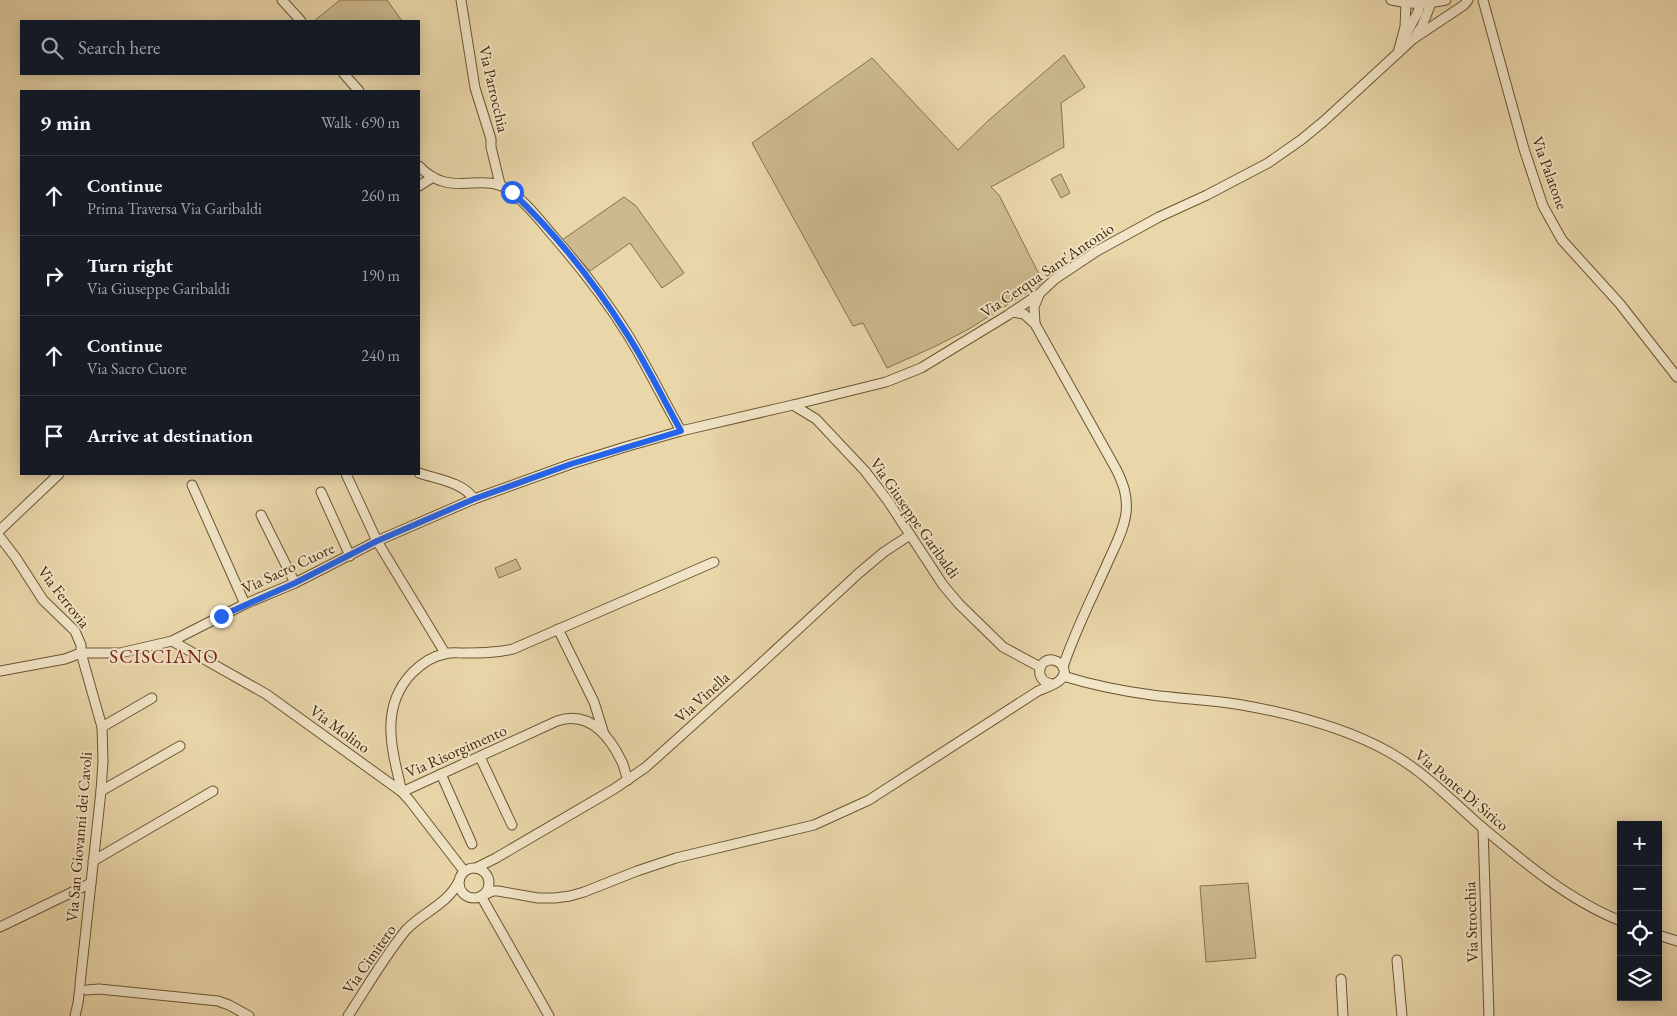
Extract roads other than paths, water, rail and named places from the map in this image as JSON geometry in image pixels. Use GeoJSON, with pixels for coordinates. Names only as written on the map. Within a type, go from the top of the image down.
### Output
{"type":"FeatureCollection","features":[{"type":"Feature","properties":{"kind":"street"},"geometry":{"type":"LineString","coordinates":[[282,0],[300,20]]}},
{"type":"Feature","properties":{"kind":"street","name":"Via Parrocchia"},"geometry":{"type":"LineString","coordinates":[[462,0],[475,88],[491,139],[491,147],[500,184]]}},
{"type":"Feature","properties":{"kind":"street"},"geometry":{"type":"LineString","coordinates":[[1391,0],[1406,4],[1432,3],[1446,0]]}},
{"type":"Feature","properties":{"kind":"street","name":"Via Cerqua Sant'Antonio"},"geometry":{"type":"LineString","coordinates":[[1413,39],[1464,5],[1468,0]]}},
{"type":"Feature","properties":{"kind":"street","name":"Via Palatone"},"geometry":{"type":"LineString","coordinates":[[1483,0],[1524,149],[1543,206],[1562,240],[1620,304],[1677,377]]}},
{"type":"Feature","properties":{"kind":"street","name":"Via Cerqua Sant'Antonio"},"geometry":{"type":"LineString","coordinates":[[793,404],[886,382],[921,368],[1012,312],[1030,305],[1055,279],[1096,251],[1159,217],[1207,195],[1268,163],[1324,121],[1398,55],[1422,26],[1432,3]]}},
{"type":"Feature","properties":{"kind":"street"},"geometry":{"type":"LineString","coordinates":[[1398,55],[1405,27],[1406,4]]}},
{"type":"Feature","properties":{"kind":"street"},"geometry":{"type":"LineString","coordinates":[[1402,40],[1411,27],[1420,4]]}},
{"type":"Feature","properties":{"kind":"street"},"geometry":{"type":"LineString","coordinates":[[345,75],[357,90]]}},
{"type":"Feature","properties":{"kind":"street"},"geometry":{"type":"LineString","coordinates":[[420,167],[442,182],[452,184],[488,182],[500,184],[512,192],[524,204],[584,272],[628,335],[681,431]]}},
{"type":"Feature","properties":{"kind":"street"},"geometry":{"type":"LineString","coordinates":[[420,185],[433,177]]}},
{"type":"Feature","properties":{"kind":"street"},"geometry":{"type":"LineString","coordinates":[[1024,314],[1030,305]]}},
{"type":"Feature","properties":{"kind":"street"},"geometry":{"type":"LineString","coordinates":[[441,904],[452,900],[474,898],[498,890],[538,898],[570,896],[676,858],[814,825],[869,800],[1030,696],[1059,682],[1070,644],[1119,536],[1126,514],[1126,498],[1124,484],[1035,324],[1030,305]]}},
{"type":"Feature","properties":{"kind":"street"},"geometry":{"type":"LineString","coordinates":[[1012,312],[1024,314],[1035,324]]}},
{"type":"Feature","properties":{"kind":"street"},"geometry":{"type":"LineString","coordinates":[[420,473],[463,488],[474,499],[571,464],[681,431],[793,404]]}},
{"type":"Feature","properties":{"kind":"street","name":"Via Giuseppe Garibaldi"},"geometry":{"type":"LineString","coordinates":[[793,404],[816,419],[865,471],[888,501],[943,585],[959,604],[1003,647],[1040,672]]}},
{"type":"Feature","properties":{"kind":"street"},"geometry":{"type":"LineString","coordinates":[[0,530],[58,475]]}},
{"type":"Feature","properties":{"kind":"street"},"geometry":{"type":"LineString","coordinates":[[346,475],[377,541],[445,653]]}},
{"type":"Feature","properties":{"kind":"street"},"geometry":{"type":"LineString","coordinates":[[192,485],[245,604]]}},
{"type":"Feature","properties":{"kind":"street"},"geometry":{"type":"LineString","coordinates":[[321,492],[350,556]]}},
{"type":"Feature","properties":{"kind":"street","name":"Via Sacro Cuore"},"geometry":{"type":"LineString","coordinates":[[0,671],[65,659],[81,653],[120,653],[172,641],[245,604],[295,583],[377,541],[474,499]]}},
{"type":"Feature","properties":{"kind":"street"},"geometry":{"type":"LineString","coordinates":[[261,515],[295,583]]}},
{"type":"Feature","properties":{"kind":"street","name":"Via Vinella"},"geometry":{"type":"LineString","coordinates":[[476,868],[640,772],[658,758],[859,572],[884,552],[910,535]]}},
{"type":"Feature","properties":{"kind":"street","name":"Via Ferrovia"},"geometry":{"type":"LineString","coordinates":[[0,537],[43,600],[75,631],[81,645],[81,653]]}},
{"type":"Feature","properties":{"kind":"street","name":"Via Risorgimento"},"geometry":{"type":"LineString","coordinates":[[622,761],[599,728],[582,720],[566,718],[402,792],[391,739],[391,718],[395,698],[409,677],[420,665],[445,653],[500,652],[513,649],[714,562]]}},
{"type":"Feature","properties":{"kind":"street"},"geometry":{"type":"LineString","coordinates":[[558,629],[594,702],[604,734]]}},
{"type":"Feature","properties":{"kind":"street","name":"Via Molino"},"geometry":{"type":"LineString","coordinates":[[172,641],[266,694],[402,792],[464,871]]}},
{"type":"Feature","properties":{"kind":"street"},"geometry":{"type":"LineString","coordinates":[[1030,696],[1045,662],[1059,655],[1070,644]]}},
{"type":"Feature","properties":{"kind":"street","name":"Via San Giovanni dei Cavoli"},"geometry":{"type":"LineString","coordinates":[[75,1016],[85,986],[83,966],[103,761],[100,716],[81,653]]}},
{"type":"Feature","properties":{"kind":"street","name":"Via Ponte Di Sirico"},"geometry":{"type":"LineString","coordinates":[[1048,660],[1056,660],[1063,671],[1103,686],[1150,694],[1243,705],[1279,712],[1347,732],[1390,752],[1411,766],[1431,781],[1483,828],[1551,882],[1576,898],[1617,919]]}},
{"type":"Feature","properties":{"kind":"street"},"geometry":{"type":"LineString","coordinates":[[1040,672],[1046,682],[1052,684]]}},
{"type":"Feature","properties":{"kind":"street"},"geometry":{"type":"LineString","coordinates":[[102,727],[152,698]]}},
{"type":"Feature","properties":{"kind":"street"},"geometry":{"type":"LineString","coordinates":[[101,791],[180,746]]}},
{"type":"Feature","properties":{"kind":"street"},"geometry":{"type":"LineString","coordinates":[[480,757],[512,825]]}},
{"type":"Feature","properties":{"kind":"street"},"geometry":{"type":"LineString","coordinates":[[622,761],[640,772]]}},
{"type":"Feature","properties":{"kind":"street"},"geometry":{"type":"LineString","coordinates":[[622,761],[628,780]]}},
{"type":"Feature","properties":{"kind":"street"},"geometry":{"type":"LineString","coordinates":[[441,774],[472,844]]}},
{"type":"Feature","properties":{"kind":"street"},"geometry":{"type":"LineString","coordinates":[[93,861],[213,791]]}},
{"type":"Feature","properties":{"kind":"street","name":"Via Strocchia"},"geometry":{"type":"LineString","coordinates":[[1483,828],[1489,1016]]}},
{"type":"Feature","properties":{"kind":"street"},"geometry":{"type":"LineString","coordinates":[[482,896],[489,886],[492,864],[496,858]]}},
{"type":"Feature","properties":{"kind":"street"},"geometry":{"type":"LineString","coordinates":[[441,904],[451,895],[464,871],[472,868],[485,872],[489,881],[522,895]]}},
{"type":"Feature","properties":{"kind":"street"},"geometry":{"type":"LineString","coordinates":[[459,881],[461,891],[469,897]]}},
{"type":"Feature","properties":{"kind":"street"},"geometry":{"type":"LineString","coordinates":[[0,927],[90,883]]}},
{"type":"Feature","properties":{"kind":"street"},"geometry":{"type":"LineString","coordinates":[[482,896],[549,1016]]}},
{"type":"Feature","properties":{"kind":"street","name":"Via Cimitero"},"geometry":{"type":"LineString","coordinates":[[348,1016],[381,963],[408,929],[441,904]]}},
{"type":"Feature","properties":{"kind":"street"},"geometry":{"type":"LineString","coordinates":[[1662,937],[1677,941]]}},
{"type":"Feature","properties":{"kind":"street"},"geometry":{"type":"LineString","coordinates":[[1397,960],[1402,1016]]}},
{"type":"Feature","properties":{"kind":"street"},"geometry":{"type":"LineString","coordinates":[[1341,979],[1343,1016]]}},
{"type":"Feature","properties":{"kind":"street"},"geometry":{"type":"LineString","coordinates":[[85,986],[98,989],[218,1001],[230,1005],[249,1016]]}},
{"type":"Feature","properties":{"kind":"district","name":"SCISCIANO"},"geometry":{"type":"Point","coordinates":[164,656]}}]}
